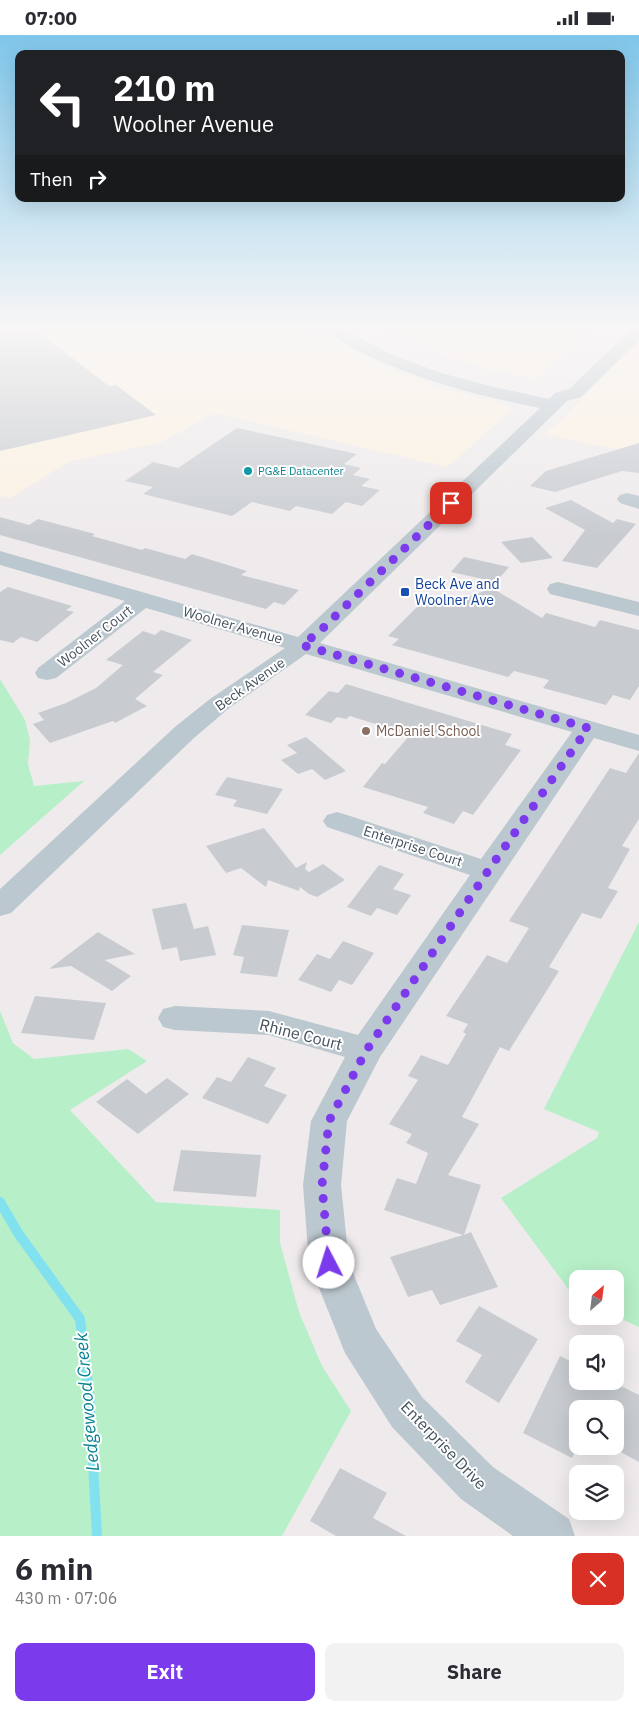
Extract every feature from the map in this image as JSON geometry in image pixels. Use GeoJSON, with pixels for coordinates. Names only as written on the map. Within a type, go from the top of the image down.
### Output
{"type":"FeatureCollection","features":[{"type":"Feature","properties":{"kind":"street"},"geometry":{"type":"LineString","coordinates":[[537,398],[557,401]]}},
{"type":"Feature","properties":{"kind":"street"},"geometry":{"type":"LineString","coordinates":[[548,398],[557,401]]}},
{"type":"Feature","properties":{"kind":"street","name":"Beck Avenue"},"geometry":{"type":"LineString","coordinates":[[0,906],[185,732],[219,704],[284,661],[319,632],[557,401],[564,398]]}},
{"type":"Feature","properties":{"kind":"street","name":"Woolner Avenue"},"geometry":{"type":"LineString","coordinates":[[0,558],[639,743]]}},
{"type":"Feature","properties":{"kind":"street"},"geometry":{"type":"LineString","coordinates":[[558,589],[639,609]]}},
{"type":"Feature","properties":{"kind":"street","name":"Woolner Court"},"geometry":{"type":"LineString","coordinates":[[47,673],[143,599]]}},
{"type":"Feature","properties":{"kind":"street","name":"Enterprise Drive"},"geometry":{"type":"LineString","coordinates":[[552,1536],[477,1483],[407,1412],[360,1340],[329,1263],[322,1185],[329,1121],[366,1051],[588,728]]}},
{"type":"Feature","properties":{"kind":"street","name":"Enterprise Court"},"geometry":{"type":"LineString","coordinates":[[338,821],[488,871]]}},
{"type":"Feature","properties":{"kind":"street","name":"Rhine Court"},"geometry":{"type":"LineString","coordinates":[[175,1018],[269,1023],[366,1051]]}},
{"type":"Feature","properties":{"kind":"shaded area"},"geometry":{"type":"Polygon","coordinates":[[[0,398],[480,398],[507,406],[511,411],[447,467],[214,413],[162,442],[68,462],[10,498],[0,496],[0,398]]]}},
{"type":"Feature","properties":{"kind":"shaded area"},"geometry":{"type":"Polygon","coordinates":[[[583,398],[639,398],[639,454],[544,434],[564,418],[583,398]]]}},
{"type":"Feature","properties":{"kind":"green space"},"geometry":{"type":"Polygon","coordinates":[[[0,679],[25,720],[30,740],[28,764],[34,786],[84,781],[0,855],[0,679]]]}},
{"type":"Feature","properties":{"kind":"green space"},"geometry":{"type":"Polygon","coordinates":[[[639,922],[639,1327],[624,1320],[624,1270],[569,1270],[569,1290],[501,1198],[597,1138],[599,1132],[544,1109],[639,922]]]}},
{"type":"Feature","properties":{"kind":"green space"},"geometry":{"type":"Polygon","coordinates":[[[0,1011],[13,1043],[34,1059],[128,1049],[147,1061],[70,1110],[156,1202],[280,1210],[280,1243],[299,1312],[322,1366],[351,1411],[282,1536],[0,1536],[0,1011]]]}},
{"type":"Feature","properties":{"kind":"building"},"geometry":{"type":"Polygon","coordinates":[[[0,398],[133,398],[156,415],[0,451],[0,398]]]}},
{"type":"Feature","properties":{"kind":"building","name":"PG&E Datacenter"},"geometry":{"type":"Polygon","coordinates":[[[237,428],[357,454],[344,464],[361,468],[353,475],[370,479],[361,486],[380,490],[362,506],[346,502],[332,514],[296,506],[290,511],[252,502],[232,516],[143,494],[153,487],[125,481],[153,462],[178,468],[237,428]]]}},
{"type":"Feature","properties":{"kind":"building"},"geometry":{"type":"Polygon","coordinates":[[[639,443],[639,473],[622,471],[555,492],[530,486],[546,471],[639,443]]]}},
{"type":"Feature","properties":{"kind":"building"},"geometry":{"type":"Polygon","coordinates":[[[571,500],[613,523],[617,519],[636,524],[597,568],[562,561],[585,530],[545,508],[571,500]]]}},
{"type":"Feature","properties":{"kind":"building"},"geometry":{"type":"Polygon","coordinates":[[[0,517],[29,525],[38,519],[95,534],[92,536],[142,550],[145,548],[185,559],[192,554],[247,571],[241,575],[299,590],[284,605],[274,602],[266,609],[0,535],[0,517]]]}},
{"type":"Feature","properties":{"kind":"building"},"geometry":{"type":"Polygon","coordinates":[[[532,537],[553,558],[521,563],[501,542],[532,537]]]}},
{"type":"Feature","properties":{"kind":"building"},"geometry":{"type":"Polygon","coordinates":[[[464,557],[509,567],[496,582],[451,572],[464,557]]]}},
{"type":"Feature","properties":{"kind":"building"},"geometry":{"type":"Polygon","coordinates":[[[8,587],[72,606],[66,610],[74,612],[37,642],[21,637],[13,643],[0,640],[0,592],[8,587]]]}},
{"type":"Feature","properties":{"kind":"building"},"geometry":{"type":"Polygon","coordinates":[[[492,588],[542,618],[546,613],[595,627],[600,620],[639,630],[639,686],[630,700],[613,695],[606,705],[543,688],[549,680],[514,671],[508,677],[392,645],[399,639],[388,636],[424,600],[446,606],[492,588]]]}},
{"type":"Feature","properties":{"kind":"building"},"geometry":{"type":"Polygon","coordinates":[[[161,630],[192,640],[153,672],[163,675],[135,699],[147,706],[115,723],[113,721],[50,743],[33,724],[44,720],[38,713],[66,703],[96,688],[123,665],[106,660],[143,631],[155,635],[161,630]]]}},
{"type":"Feature","properties":{"kind":"building"},"geometry":{"type":"Polygon","coordinates":[[[346,684],[512,734],[505,745],[521,750],[473,815],[463,811],[454,824],[423,813],[428,807],[363,787],[382,763],[385,764],[410,735],[350,716],[346,719],[337,717],[331,723],[305,715],[329,691],[338,693],[346,684]]]}},
{"type":"Feature","properties":{"kind":"building"},"geometry":{"type":"Polygon","coordinates":[[[306,737],[346,771],[325,780],[312,769],[298,774],[281,760],[297,753],[287,745],[306,737]]]}},
{"type":"Feature","properties":{"kind":"building"},"geometry":{"type":"Polygon","coordinates":[[[639,753],[639,819],[622,846],[630,849],[608,888],[618,891],[601,919],[582,913],[549,967],[559,971],[509,1051],[500,1047],[462,1117],[479,1124],[448,1175],[481,1185],[464,1235],[471,1232],[498,1287],[440,1305],[432,1290],[408,1297],[390,1257],[463,1235],[384,1210],[397,1178],[416,1184],[428,1153],[406,1143],[412,1134],[389,1124],[418,1080],[408,1076],[421,1055],[448,1065],[466,1034],[463,1032],[468,1024],[446,1016],[487,955],[507,963],[529,928],[509,921],[610,768],[626,773],[639,753]]]}},
{"type":"Feature","properties":{"kind":"building"},"geometry":{"type":"Polygon","coordinates":[[[227,777],[283,789],[267,814],[233,806],[237,800],[215,795],[227,777]]]}},
{"type":"Feature","properties":{"kind":"building"},"geometry":{"type":"Polygon","coordinates":[[[264,828],[296,868],[307,862],[305,869],[309,872],[323,864],[345,880],[317,897],[300,887],[299,891],[268,880],[266,887],[241,868],[226,873],[206,846],[264,828]]]}},
{"type":"Feature","properties":{"kind":"building"},"geometry":{"type":"Polygon","coordinates":[[[379,865],[404,874],[393,889],[411,895],[397,915],[377,908],[371,916],[347,907],[379,865]]]}},
{"type":"Feature","properties":{"kind":"building"},"geometry":{"type":"Polygon","coordinates":[[[186,903],[194,929],[208,926],[216,955],[180,961],[177,947],[162,950],[152,909],[186,903]]]}},
{"type":"Feature","properties":{"kind":"building"},"geometry":{"type":"Polygon","coordinates":[[[242,925],[289,930],[277,977],[240,973],[244,957],[233,955],[242,925]]]}},
{"type":"Feature","properties":{"kind":"building"},"geometry":{"type":"Polygon","coordinates":[[[98,932],[135,954],[105,960],[131,976],[112,991],[71,966],[49,969],[98,932]]]}},
{"type":"Feature","properties":{"kind":"building"},"geometry":{"type":"Polygon","coordinates":[[[343,941],[374,953],[352,985],[339,980],[331,992],[298,980],[317,954],[330,959],[343,941]]]}},
{"type":"Feature","properties":{"kind":"building"},"geometry":{"type":"Polygon","coordinates":[[[35,996],[106,1003],[94,1040],[21,1033],[35,996]]]}},
{"type":"Feature","properties":{"kind":"building"},"geometry":{"type":"Polygon","coordinates":[[[248,1057],[276,1068],[264,1086],[287,1095],[268,1124],[202,1098],[217,1077],[231,1082],[248,1057]]]}},
{"type":"Feature","properties":{"kind":"building"},"geometry":{"type":"Polygon","coordinates":[[[167,1078],[189,1094],[138,1134],[96,1102],[127,1079],[146,1094],[167,1078]]]}},
{"type":"Feature","properties":{"kind":"building"},"geometry":{"type":"Polygon","coordinates":[[[181,1150],[261,1155],[256,1197],[173,1191],[181,1150]]]}},
{"type":"Feature","properties":{"kind":"building"},"geometry":{"type":"Polygon","coordinates":[[[479,1306],[538,1339],[499,1403],[465,1382],[482,1355],[456,1341],[479,1306]]]}},
{"type":"Feature","properties":{"kind":"building"},"geometry":{"type":"Polygon","coordinates":[[[560,1356],[569,1360],[569,1390],[624,1390],[624,1388],[639,1395],[639,1462],[624,1454],[624,1400],[569,1400],[569,1455],[574,1455],[572,1458],[523,1433],[560,1356]]]}},
{"type":"Feature","properties":{"kind":"building"},"geometry":{"type":"Polygon","coordinates":[[[340,1468],[387,1493],[373,1518],[406,1536],[336,1536],[310,1521],[340,1468]]]}},
{"type":"Feature","properties":{"kind":"waterway","name":"Ledgewood Creek"},"geometry":{"type":"LineString","coordinates":[[0,1202],[18,1233],[80,1319],[89,1393],[97,1536]]}},
{"type":"Feature","properties":{"kind":"place","name":"PG&E Datacenter"},"geometry":{"type":"Point","coordinates":[248,471]}},
{"type":"Feature","properties":{"kind":"place","name":"Beck Ave and Woolner Ave"},"geometry":{"type":"Point","coordinates":[405,592]}},
{"type":"Feature","properties":{"kind":"place","name":"McDaniel School"},"geometry":{"type":"Point","coordinates":[366,731]}},
{"type":"Feature","properties":{"kind":"route"},"geometry":{"type":"LineString","coordinates":[[329,1263],[322,1185],[329,1121],[366,1051],[588,728],[302,645],[319,632],[451,503]]}}]}
